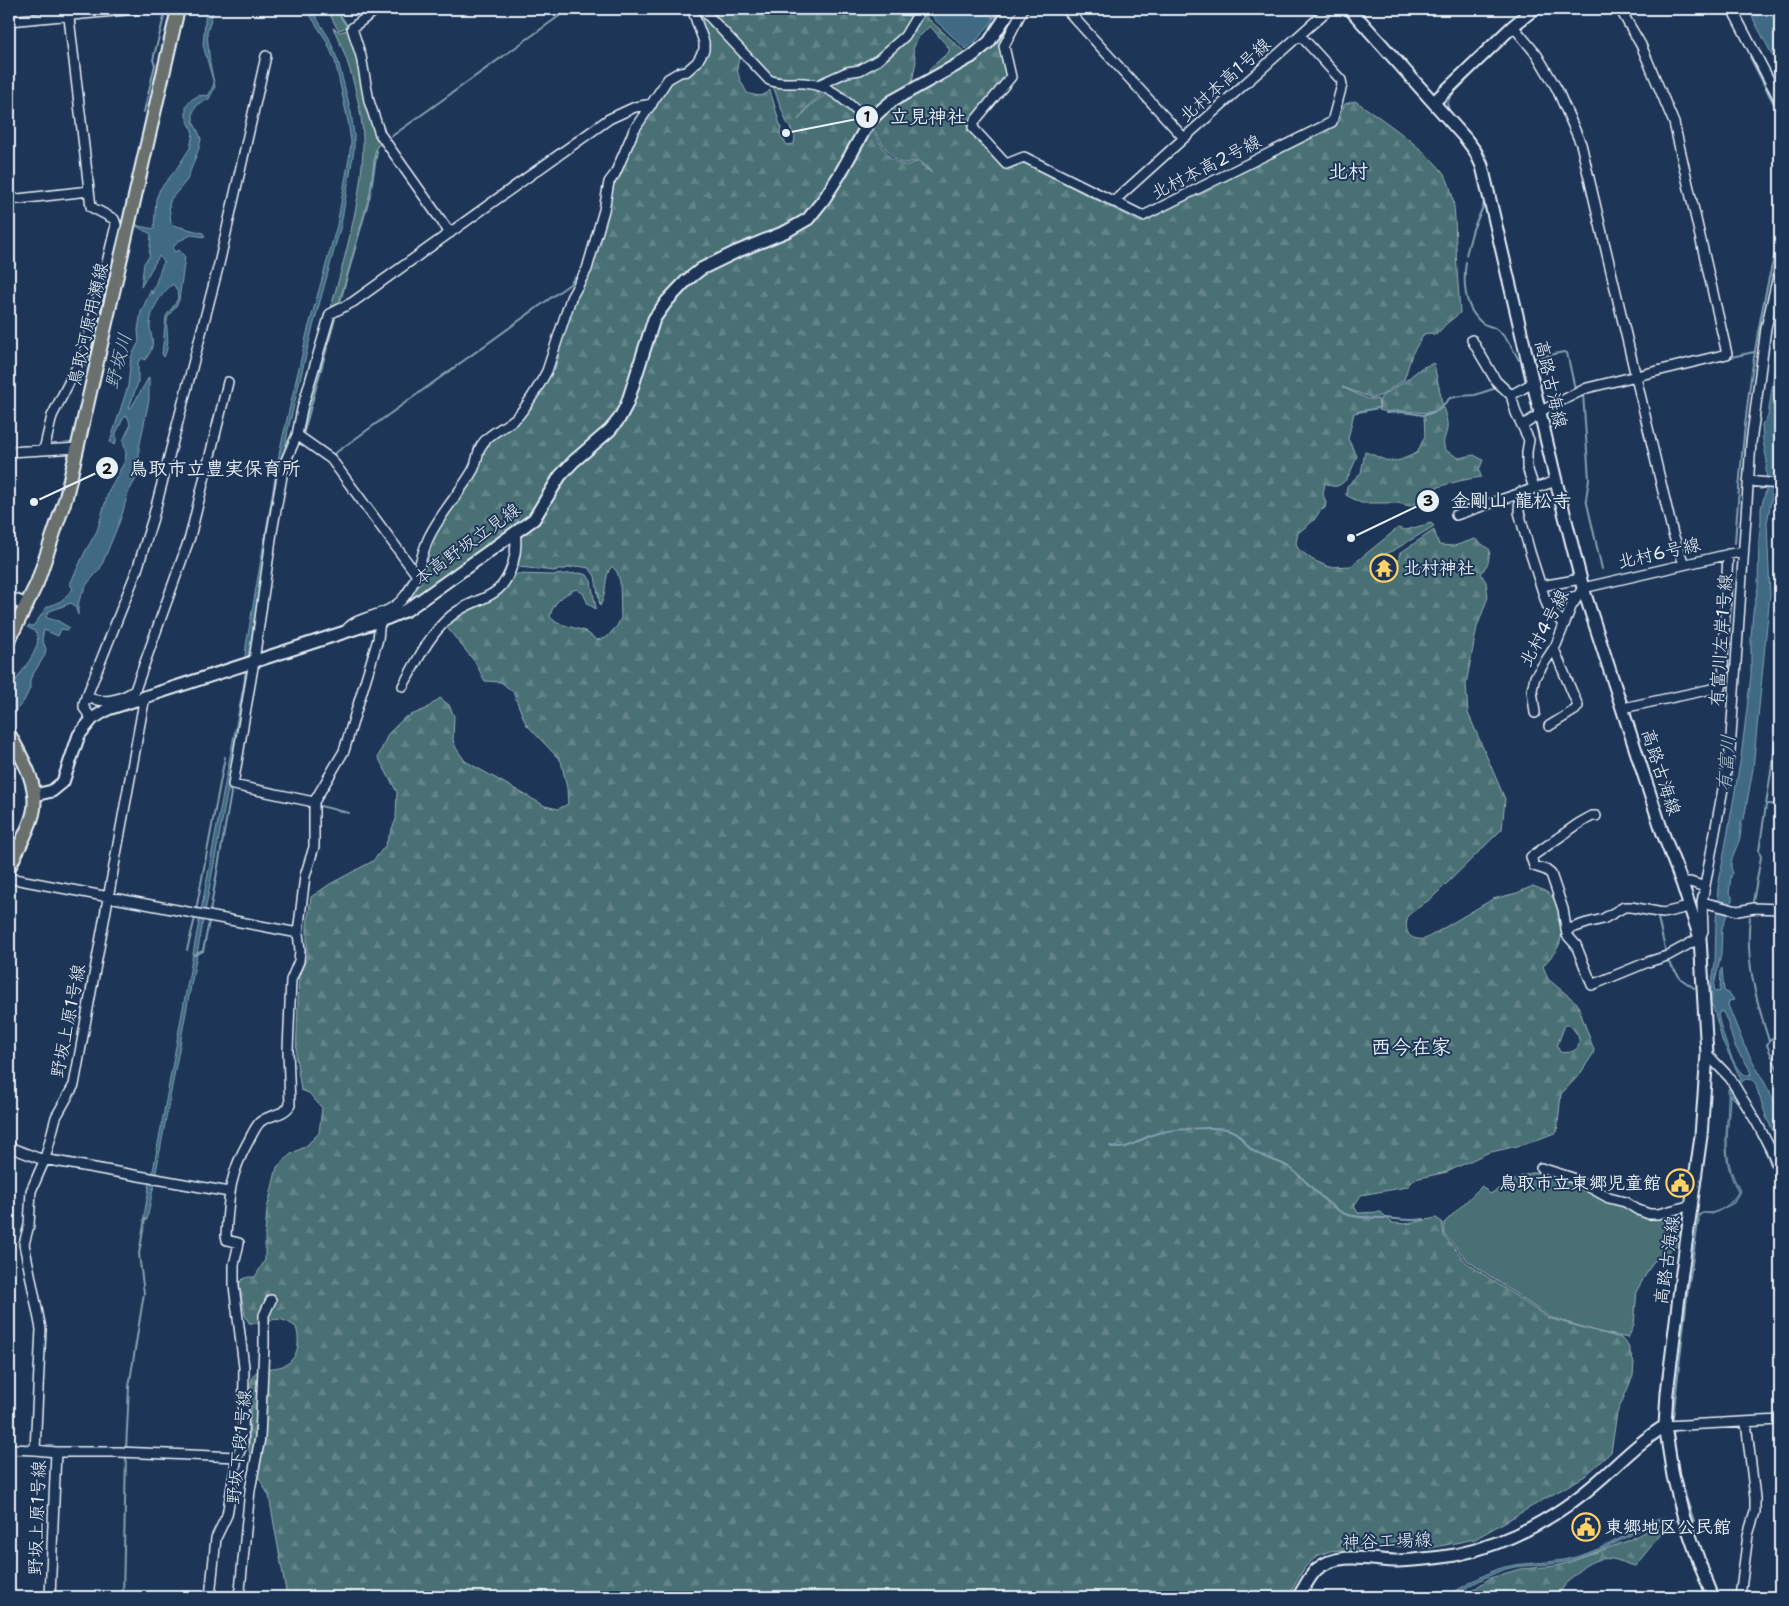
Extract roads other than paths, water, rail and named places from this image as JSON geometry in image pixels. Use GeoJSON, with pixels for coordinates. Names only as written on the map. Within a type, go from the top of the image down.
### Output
{"type":"FeatureCollection","features":[{"type":"Feature","properties":{"kind":"main road","name":"鳥取河原用瀬線"},"geometry":{"type":"LineString","coordinates":[[9,640],[27,605],[46,559],[59,520],[78,448],[178,9]]}},
{"type":"Feature","properties":{"kind":"main road"},"geometry":{"type":"LineString","coordinates":[[9,734],[24,763],[34,789],[33,815],[9,868]]}},
{"type":"Feature","properties":{"kind":"street"},"geometry":{"type":"LineString","coordinates":[[9,21],[69,12],[136,9]]}},
{"type":"Feature","properties":{"kind":"street"},"geometry":{"type":"LineString","coordinates":[[378,9],[352,28],[362,56],[369,101],[383,139],[450,232]]}},
{"type":"Feature","properties":{"kind":"street"},"geometry":{"type":"LineString","coordinates":[[345,632],[353,624],[391,610],[410,590],[429,537],[441,515],[475,468],[481,447],[487,439],[513,420],[521,411],[547,371],[571,298],[587,268],[610,182],[634,130],[668,79],[680,72],[687,71],[697,62],[704,50],[704,42],[692,9]]}},
{"type":"Feature","properties":{"kind":"street"},"geometry":{"type":"LineString","coordinates":[[702,9],[769,80],[776,83],[818,85],[837,94],[869,122]]}},
{"type":"Feature","properties":{"kind":"street"},"geometry":{"type":"LineString","coordinates":[[818,85],[846,72],[860,70],[878,60],[905,36],[921,9]]}},
{"type":"Feature","properties":{"kind":"street","name":"本高野坂立見線"},"geometry":{"type":"LineString","coordinates":[[34,789],[52,791],[63,782],[79,735],[92,719],[108,708],[345,632],[407,610],[534,519],[560,476],[574,461],[610,430],[619,419],[634,387],[654,319],[667,301],[686,281],[701,269],[787,231],[808,219],[840,174],[869,122],[892,101],[971,57],[989,42],[1011,9]]}},
{"type":"Feature","properties":{"kind":"street","name":"北村本高2号線"},"geometry":{"type":"LineString","coordinates":[[1023,9],[1004,46],[1011,77],[974,122],[973,128],[1006,164],[1024,157],[1143,216],[1332,122],[1342,85],[1341,80],[1300,35]]}},
{"type":"Feature","properties":{"kind":"street","name":"北村本高1号線"},"geometry":{"type":"LineString","coordinates":[[1066,9],[1184,138],[1328,9]]}},
{"type":"Feature","properties":{"kind":"street","name":"高路古海線"},"geometry":{"type":"LineString","coordinates":[[1350,9],[1466,139],[1475,151],[1482,166],[1581,587],[1623,708],[1662,831],[1700,938],[1707,1054],[1701,1136],[1665,1426],[1671,1467],[1680,1502],[1702,1570],[1714,1597]]}},
{"type":"Feature","properties":{"kind":"street"},"geometry":{"type":"LineString","coordinates":[[1434,102],[1512,26],[1534,9]]}},
{"type":"Feature","properties":{"kind":"street"},"geometry":{"type":"LineString","coordinates":[[1522,426],[1540,413],[1587,388],[1728,354],[1674,123],[1641,45],[1620,9]]}},
{"type":"Feature","properties":{"kind":"street"},"geometry":{"type":"LineString","coordinates":[[1732,9],[1780,101]]}},
{"type":"Feature","properties":{"kind":"street"},"geometry":{"type":"LineString","coordinates":[[44,450],[52,416],[86,349],[116,225],[114,219],[90,207],[69,12]]}},
{"type":"Feature","properties":{"kind":"street"},"geometry":{"type":"LineString","coordinates":[[1512,26],[1537,55],[1557,89],[1581,144],[1673,534],[1684,564]]}},
{"type":"Feature","properties":{"kind":"street"},"geometry":{"type":"LineString","coordinates":[[92,719],[84,708],[84,703],[137,570],[152,518],[219,264],[266,56]]}},
{"type":"Feature","properties":{"kind":"street"},"geometry":{"type":"LineString","coordinates":[[314,802],[233,785],[284,465],[297,435],[302,409],[330,314],[353,302],[609,118],[635,107],[652,104]]}},
{"type":"Feature","properties":{"kind":"street"},"geometry":{"type":"LineString","coordinates":[[1113,202],[1184,138]]}},
{"type":"Feature","properties":{"kind":"street"},"geometry":{"type":"LineString","coordinates":[[9,200],[88,191]]}},
{"type":"Feature","properties":{"kind":"street"},"geometry":{"type":"LineString","coordinates":[[1780,267],[1766,328],[1750,481],[1780,484]]}},
{"type":"Feature","properties":{"kind":"street"},"geometry":{"type":"LineString","coordinates":[[1472,340],[1496,381],[1511,395],[1516,413],[1529,440],[1526,452],[1527,467],[1534,488]]}},
{"type":"Feature","properties":{"kind":"street"},"geometry":{"type":"LineString","coordinates":[[86,696],[100,702],[131,693],[135,690],[190,537],[228,382]]}},
{"type":"Feature","properties":{"kind":"street"},"geometry":{"type":"LineString","coordinates":[[1511,395],[1533,383]]}},
{"type":"Feature","properties":{"kind":"street"},"geometry":{"type":"LineString","coordinates":[[297,435],[331,458],[416,574]]}},
{"type":"Feature","properties":{"kind":"street"},"geometry":{"type":"LineString","coordinates":[[9,452],[78,448]]}},
{"type":"Feature","properties":{"kind":"street"},"geometry":{"type":"LineString","coordinates":[[1456,515],[1556,480]]}},
{"type":"Feature","properties":{"kind":"street","name":"有富川左岸1号線"},"geometry":{"type":"LineString","coordinates":[[1700,938],[1703,931],[1705,887],[1730,751],[1743,551],[1750,481]]}},
{"type":"Feature","properties":{"kind":"street"},"geometry":{"type":"LineString","coordinates":[[1520,492],[1519,512],[1540,586],[1547,605],[1564,625]]}},
{"type":"Feature","properties":{"kind":"street"},"geometry":{"type":"LineString","coordinates":[[402,686],[426,646],[451,615],[496,593],[503,586],[510,574],[517,545],[515,533]]}},
{"type":"Feature","properties":{"kind":"street","name":"北村6号線"},"geometry":{"type":"LineString","coordinates":[[1581,587],[1743,551]]}},
{"type":"Feature","properties":{"kind":"street"},"geometry":{"type":"LineString","coordinates":[[1623,708],[1720,688],[1724,681],[1723,657],[1728,554]]}},
{"type":"Feature","properties":{"kind":"street"},"geometry":{"type":"LineString","coordinates":[[1540,586],[1581,587]]}},
{"type":"Feature","properties":{"kind":"street"},"geometry":{"type":"LineString","coordinates":[[1547,605],[1581,587]]}},
{"type":"Feature","properties":{"kind":"street","name":"北村4号線"},"geometry":{"type":"LineString","coordinates":[[1535,713],[1532,690],[1535,678],[1554,649],[1581,587]]}},
{"type":"Feature","properties":{"kind":"street"},"geometry":{"type":"LineString","coordinates":[[9,598],[27,605]]}},
{"type":"Feature","properties":{"kind":"street"},"geometry":{"type":"LineString","coordinates":[[210,1597],[216,1538],[227,1515],[237,1457],[243,1444],[244,1367],[234,1286],[234,1265],[238,1243],[227,1240],[226,1235],[229,1192],[237,1165],[258,1124],[269,1116],[285,1111],[290,1105],[288,1050],[291,980],[299,961],[298,933],[305,876],[314,847],[314,802],[344,751],[378,639],[380,620]]}},
{"type":"Feature","properties":{"kind":"street"},"geometry":{"type":"LineString","coordinates":[[1549,726],[1575,710],[1578,706],[1554,649]]}},
{"type":"Feature","properties":{"kind":"street","name":"野坂上原1号線"},"geometry":{"type":"LineString","coordinates":[[50,1597],[56,1452],[35,1450],[41,1329],[24,1244],[29,1225],[31,1191],[44,1159],[56,1116],[74,1086],[146,696]]}},
{"type":"Feature","properties":{"kind":"street"},"geometry":{"type":"LineString","coordinates":[[1596,816],[1592,816],[1572,828],[1530,857],[1534,866],[1551,874],[1563,908],[1568,937],[1576,945],[1591,984],[1668,956],[1700,938]]}},
{"type":"Feature","properties":{"kind":"street"},"geometry":{"type":"LineString","coordinates":[[9,878],[298,933]]}},
{"type":"Feature","properties":{"kind":"street"},"geometry":{"type":"LineString","coordinates":[[1682,883],[1690,882],[1705,887]]}},
{"type":"Feature","properties":{"kind":"street"},"geometry":{"type":"LineString","coordinates":[[1705,903],[1738,911],[1754,908],[1780,909]]}},
{"type":"Feature","properties":{"kind":"street"},"geometry":{"type":"LineString","coordinates":[[1566,930],[1587,922],[1603,919],[1624,907],[1663,913],[1689,907]]}},
{"type":"Feature","properties":{"kind":"street"},"geometry":{"type":"LineString","coordinates":[[1707,1054],[1730,1078],[1757,1123],[1773,1154],[1780,1173]]}},
{"type":"Feature","properties":{"kind":"street"},"geometry":{"type":"LineString","coordinates":[[9,1148],[38,1158],[229,1192]]}},
{"type":"Feature","properties":{"kind":"street"},"geometry":{"type":"LineString","coordinates":[[1541,1168],[1573,1178],[1609,1198],[1625,1202],[1649,1214],[1658,1214],[1692,1205]]}},
{"type":"Feature","properties":{"kind":"street","name":"野坂下段1号線"},"geometry":{"type":"LineString","coordinates":[[236,1597],[240,1590],[250,1490],[260,1438],[264,1315],[271,1300]]}},
{"type":"Feature","properties":{"kind":"street"},"geometry":{"type":"LineString","coordinates":[[1665,1426],[1780,1420]]}},
{"type":"Feature","properties":{"kind":"street"},"geometry":{"type":"LineString","coordinates":[[1740,1597],[1748,1535],[1755,1512],[1746,1422]]}},
{"type":"Feature","properties":{"kind":"street","name":"神谷工場線"},"geometry":{"type":"LineString","coordinates":[[1298,1597],[1316,1570],[1335,1560],[1363,1558],[1398,1561],[1454,1555],[1518,1536],[1551,1518],[1573,1502],[1642,1442],[1665,1426]]}},
{"type":"Feature","properties":{"kind":"street"},"geometry":{"type":"LineString","coordinates":[[9,1449],[35,1450]]}},
{"type":"Feature","properties":{"kind":"street"},"geometry":{"type":"LineString","coordinates":[[56,1452],[119,1452],[237,1457]]}},
{"type":"Feature","properties":{"kind":"water"},"geometry":{"type":"Polygon","coordinates":[[[206,9],[214,9],[207,33],[210,64],[215,87],[209,99],[198,104],[193,112],[193,122],[201,139],[199,148],[187,180],[171,199],[169,205],[171,223],[173,225],[203,233],[205,237],[191,235],[177,242],[173,248],[174,252],[179,250],[185,257],[179,300],[167,321],[168,341],[166,352],[164,357],[162,354],[166,316],[178,298],[177,290],[173,284],[160,297],[154,308],[150,320],[152,347],[145,360],[142,358],[138,362],[138,382],[129,408],[131,408],[149,377],[149,400],[139,448],[139,473],[128,493],[121,518],[100,569],[87,584],[80,598],[78,615],[75,606],[71,603],[50,611],[46,615],[47,618],[58,621],[70,628],[67,630],[61,629],[58,636],[44,630],[42,639],[46,649],[45,655],[30,679],[30,688],[24,701],[15,711],[9,729],[9,694],[37,645],[38,638],[35,631],[27,627],[34,625],[47,607],[61,601],[73,589],[70,584],[97,531],[109,490],[125,461],[126,453],[123,441],[130,426],[127,416],[124,417],[116,433],[116,443],[114,445],[110,442],[128,386],[131,357],[139,342],[138,330],[141,312],[151,290],[152,294],[163,263],[159,256],[141,287],[144,263],[149,257],[151,234],[134,225],[134,222],[139,226],[154,229],[156,199],[160,189],[190,148],[193,133],[186,116],[186,107],[195,97],[201,95],[208,96],[214,84],[203,45],[206,9]]]}},
{"type":"Feature","properties":{"kind":"water"},"geometry":{"type":"Polygon","coordinates":[[[306,9],[311,9],[329,38],[338,61],[351,112],[354,150],[341,225],[311,334],[274,497],[248,657],[250,667],[238,736],[154,1188],[147,1220],[143,1221],[199,921],[198,916],[201,911],[244,682],[246,646],[280,449],[307,333],[337,225],[349,159],[351,142],[348,121],[335,61],[326,40],[306,9]]]}},
{"type":"Feature","properties":{"kind":"water"},"geometry":{"type":"Polygon","coordinates":[[[932,9],[982,9],[994,19],[977,40],[966,49],[935,20],[932,15],[932,9]]]}},
{"type":"Feature","properties":{"kind":"water"},"geometry":{"type":"Polygon","coordinates":[[[1748,9],[1767,9],[1780,29],[1780,70],[1748,9]]]}},
{"type":"Feature","properties":{"kind":"water"},"geometry":{"type":"Polygon","coordinates":[[[1510,34],[1450,98],[1448,103],[1450,111],[1455,118],[1484,152],[1489,170],[1486,160],[1472,138],[1447,109],[1447,101],[1510,34]]]}},
{"type":"Feature","properties":{"kind":"water"},"geometry":{"type":"Polygon","coordinates":[[[1780,331],[1780,442],[1767,523],[1770,594],[1753,769],[1744,819],[1741,822],[1740,838],[1731,864],[1733,873],[1729,893],[1732,896],[1732,901],[1722,928],[1721,954],[1714,986],[1715,992],[1720,991],[1722,968],[1724,991],[1730,994],[1734,1000],[1729,1001],[1728,1005],[1744,1045],[1780,1114],[1780,1145],[1767,1119],[1755,1083],[1752,1080],[1746,1079],[1730,1089],[1730,1093],[1745,1111],[1761,1140],[1779,1182],[1780,1191],[1753,1127],[1730,1095],[1727,1133],[1728,1154],[1730,1166],[1740,1191],[1734,1203],[1713,1214],[1703,1213],[1722,1209],[1731,1202],[1738,1192],[1728,1165],[1726,1141],[1728,1089],[1741,1079],[1722,1040],[1713,1006],[1710,1006],[1712,1004],[1710,1004],[1715,963],[1718,888],[1741,757],[1751,675],[1751,638],[1753,612],[1758,587],[1761,508],[1767,486],[1767,461],[1762,424],[1768,416],[1780,331]],[[1722,1011],[1718,1014],[1731,1055],[1739,1070],[1751,1076],[1749,1068],[1734,1043],[1722,1011]]]}},
{"type":"Feature","properties":{"kind":"water"},"geometry":{"type":"Polygon","coordinates":[[[1703,1213],[1699,1216],[1699,1223],[1697,1223],[1698,1215],[1703,1213]]]}},
{"type":"Feature","properties":{"kind":"water"},"geometry":{"type":"Polygon","coordinates":[[[1677,1519],[1676,1521],[1652,1523],[1609,1546],[1575,1559],[1506,1569],[1485,1578],[1451,1597],[1444,1597],[1498,1569],[1575,1557],[1598,1549],[1653,1520],[1677,1519]]]}},
{"type":"Feature","properties":{"kind":"waterway"},"geometry":{"type":"LineString","coordinates":[[336,9],[348,27]]}},
{"type":"Feature","properties":{"kind":"waterway"},"geometry":{"type":"LineString","coordinates":[[388,139],[569,9]]}},
{"type":"Feature","properties":{"kind":"waterway"},"geometry":{"type":"LineString","coordinates":[[992,17],[995,17],[1001,9]]}},
{"type":"Feature","properties":{"kind":"waterway"},"geometry":{"type":"LineString","coordinates":[[1614,9],[1623,23]]}},
{"type":"Feature","properties":{"kind":"waterway"},"geometry":{"type":"LineString","coordinates":[[144,112],[155,65],[153,60],[164,17]]}},
{"type":"Feature","properties":{"kind":"waterway"},"geometry":{"type":"LineString","coordinates":[[1634,42],[1643,60]]}},
{"type":"Feature","properties":{"kind":"waterway"},"geometry":{"type":"LineString","coordinates":[[1750,57],[1780,116]]}},
{"type":"Feature","properties":{"kind":"waterway"},"geometry":{"type":"LineString","coordinates":[[1668,120],[1672,132]]}},
{"type":"Feature","properties":{"kind":"waterway"},"geometry":{"type":"LineString","coordinates":[[339,305],[370,195],[377,151]]}},
{"type":"Feature","properties":{"kind":"waterway"},"geometry":{"type":"LineString","coordinates":[[1677,156],[1679,164]]}},
{"type":"Feature","properties":{"kind":"waterway"},"geometry":{"type":"LineString","coordinates":[[1466,255],[1473,229],[1484,202]]}},
{"type":"Feature","properties":{"kind":"waterway"},"geometry":{"type":"LineString","coordinates":[[1735,543],[1745,426],[1755,349],[1770,272],[1780,234]]}},
{"type":"Feature","properties":{"kind":"waterway"},"geometry":{"type":"LineString","coordinates":[[1466,262],[1465,287],[1471,310],[1482,323],[1500,332],[1519,360]]}},
{"type":"Feature","properties":{"kind":"waterway"},"geometry":{"type":"LineString","coordinates":[[334,454],[570,284],[575,277]]}},
{"type":"Feature","properties":{"kind":"waterway"},"geometry":{"type":"LineString","coordinates":[[1717,292],[1731,350]]}},
{"type":"Feature","properties":{"kind":"waterway"},"geometry":{"type":"LineString","coordinates":[[303,435],[335,319]]}},
{"type":"Feature","properties":{"kind":"waterway"},"geometry":{"type":"LineString","coordinates":[[1529,341],[1534,358],[1567,353],[1575,389]]}},
{"type":"Feature","properties":{"kind":"waterway"},"geometry":{"type":"LineString","coordinates":[[549,375],[555,368],[560,343]]}},
{"type":"Feature","properties":{"kind":"waterway"},"geometry":{"type":"LineString","coordinates":[[1727,358],[1754,352]]}},
{"type":"Feature","properties":{"kind":"waterway"},"geometry":{"type":"LineString","coordinates":[[1642,379],[1672,372]]}},
{"type":"Feature","properties":{"kind":"waterway"},"geometry":{"type":"LineString","coordinates":[[1386,413],[1403,412],[1423,415],[1437,411],[1450,398],[1475,395],[1499,387]]}},
{"type":"Feature","properties":{"kind":"waterway"},"geometry":{"type":"LineString","coordinates":[[1583,394],[1589,479],[1586,499],[1602,569]]}},
{"type":"Feature","properties":{"kind":"waterway"},"geometry":{"type":"LineString","coordinates":[[1357,412],[1378,408]]}},
{"type":"Feature","properties":{"kind":"waterway"},"geometry":{"type":"LineString","coordinates":[[1760,489],[1767,487]]}},
{"type":"Feature","properties":{"kind":"waterway"},"geometry":{"type":"LineString","coordinates":[[1753,902],[1761,857],[1759,851],[1776,739],[1780,658]]}},
{"type":"Feature","properties":{"kind":"waterway"},"geometry":{"type":"LineString","coordinates":[[196,910],[225,757]]}},
{"type":"Feature","properties":{"kind":"waterway"},"geometry":{"type":"LineString","coordinates":[[210,912],[231,793],[228,785]]}},
{"type":"Feature","properties":{"kind":"waterway"},"geometry":{"type":"LineString","coordinates":[[1768,804],[1780,805]]}},
{"type":"Feature","properties":{"kind":"waterway"},"geometry":{"type":"LineString","coordinates":[[320,806],[349,813]]}},
{"type":"Feature","properties":{"kind":"waterway"},"geometry":{"type":"LineString","coordinates":[[1657,914],[1666,953]]}},
{"type":"Feature","properties":{"kind":"waterway"},"geometry":{"type":"LineString","coordinates":[[1750,917],[1749,949],[1753,980],[1769,1041],[1767,1045],[1780,1075]]}},
{"type":"Feature","properties":{"kind":"waterway"},"geometry":{"type":"LineString","coordinates":[[187,950],[195,918]]}},
{"type":"Feature","properties":{"kind":"waterway"},"geometry":{"type":"LineString","coordinates":[[194,955],[203,951],[209,922]]}},
{"type":"Feature","properties":{"kind":"waterway"},"geometry":{"type":"LineString","coordinates":[[1667,960],[1681,979],[1694,988]]}},
{"type":"Feature","properties":{"kind":"waterway"},"geometry":{"type":"LineString","coordinates":[[1769,1041],[1780,1035]]}},
{"type":"Feature","properties":{"kind":"waterway"},"geometry":{"type":"LineString","coordinates":[[1110,1146],[1116,1148],[1127,1147],[1149,1136],[1181,1129],[1230,1130],[1240,1136],[1249,1148],[1297,1173],[1330,1205],[1345,1214],[1360,1217],[1424,1219]]}},
{"type":"Feature","properties":{"kind":"waterway"},"geometry":{"type":"LineString","coordinates":[[51,1155],[127,1169]]}},
{"type":"Feature","properties":{"kind":"waterway"},"geometry":{"type":"LineString","coordinates":[[126,1450],[129,1387],[144,1293],[139,1254],[145,1219]]}},
{"type":"Feature","properties":{"kind":"waterway"},"geometry":{"type":"LineString","coordinates":[[1673,1418],[1698,1222]]}},
{"type":"Feature","properties":{"kind":"waterway"},"geometry":{"type":"LineString","coordinates":[[1766,1425],[1780,1425]]}},
{"type":"Feature","properties":{"kind":"waterway"},"geometry":{"type":"LineString","coordinates":[[1691,1429],[1676,1430],[1673,1434],[1679,1476],[1694,1521]]}},
{"type":"Feature","properties":{"kind":"waterway"},"geometry":{"type":"LineString","coordinates":[[123,1597],[126,1455]]}},
{"type":"Feature","properties":{"kind":"waterway"},"geometry":{"type":"LineString","coordinates":[[1745,1597],[1747,1580]]}},
{"type":"Feature","properties":{"kind":"place","name":"立見神社"},"geometry":{"type":"Point","coordinates":[786,133]}},
{"type":"Feature","properties":{"kind":"place","name":"鳥取市立豊実保育所"},"geometry":{"type":"Point","coordinates":[34,502]}},
{"type":"Feature","properties":{"kind":"place","name":"金剛山 龍松寺"},"geometry":{"type":"Point","coordinates":[1351,538]}},
{"type":"Feature","properties":{"kind":"place","name":"北村神社"},"geometry":{"type":"Point","coordinates":[1384,568]}},
{"type":"Feature","properties":{"kind":"place","name":"鳥取市立東郷児童館"},"geometry":{"type":"Point","coordinates":[1680,1183]}},
{"type":"Feature","properties":{"kind":"place","name":"東郷地区公民館"},"geometry":{"type":"Point","coordinates":[1586,1527]}},
{"type":"Feature","properties":{"kind":"district","name":"北村"},"geometry":{"type":"Point","coordinates":[1348,171]}},
{"type":"Feature","properties":{"kind":"district","name":"西今在家"},"geometry":{"type":"Point","coordinates":[1411,1047]}},
{"type":"Feature","properties":{"kind":"water label","name":"野坂川"},"geometry":{"type":"Point","coordinates":[118,361]}},
{"type":"Feature","properties":{"kind":"water label","name":"有富川"},"geometry":{"type":"Point","coordinates":[1726,763]}}]}
